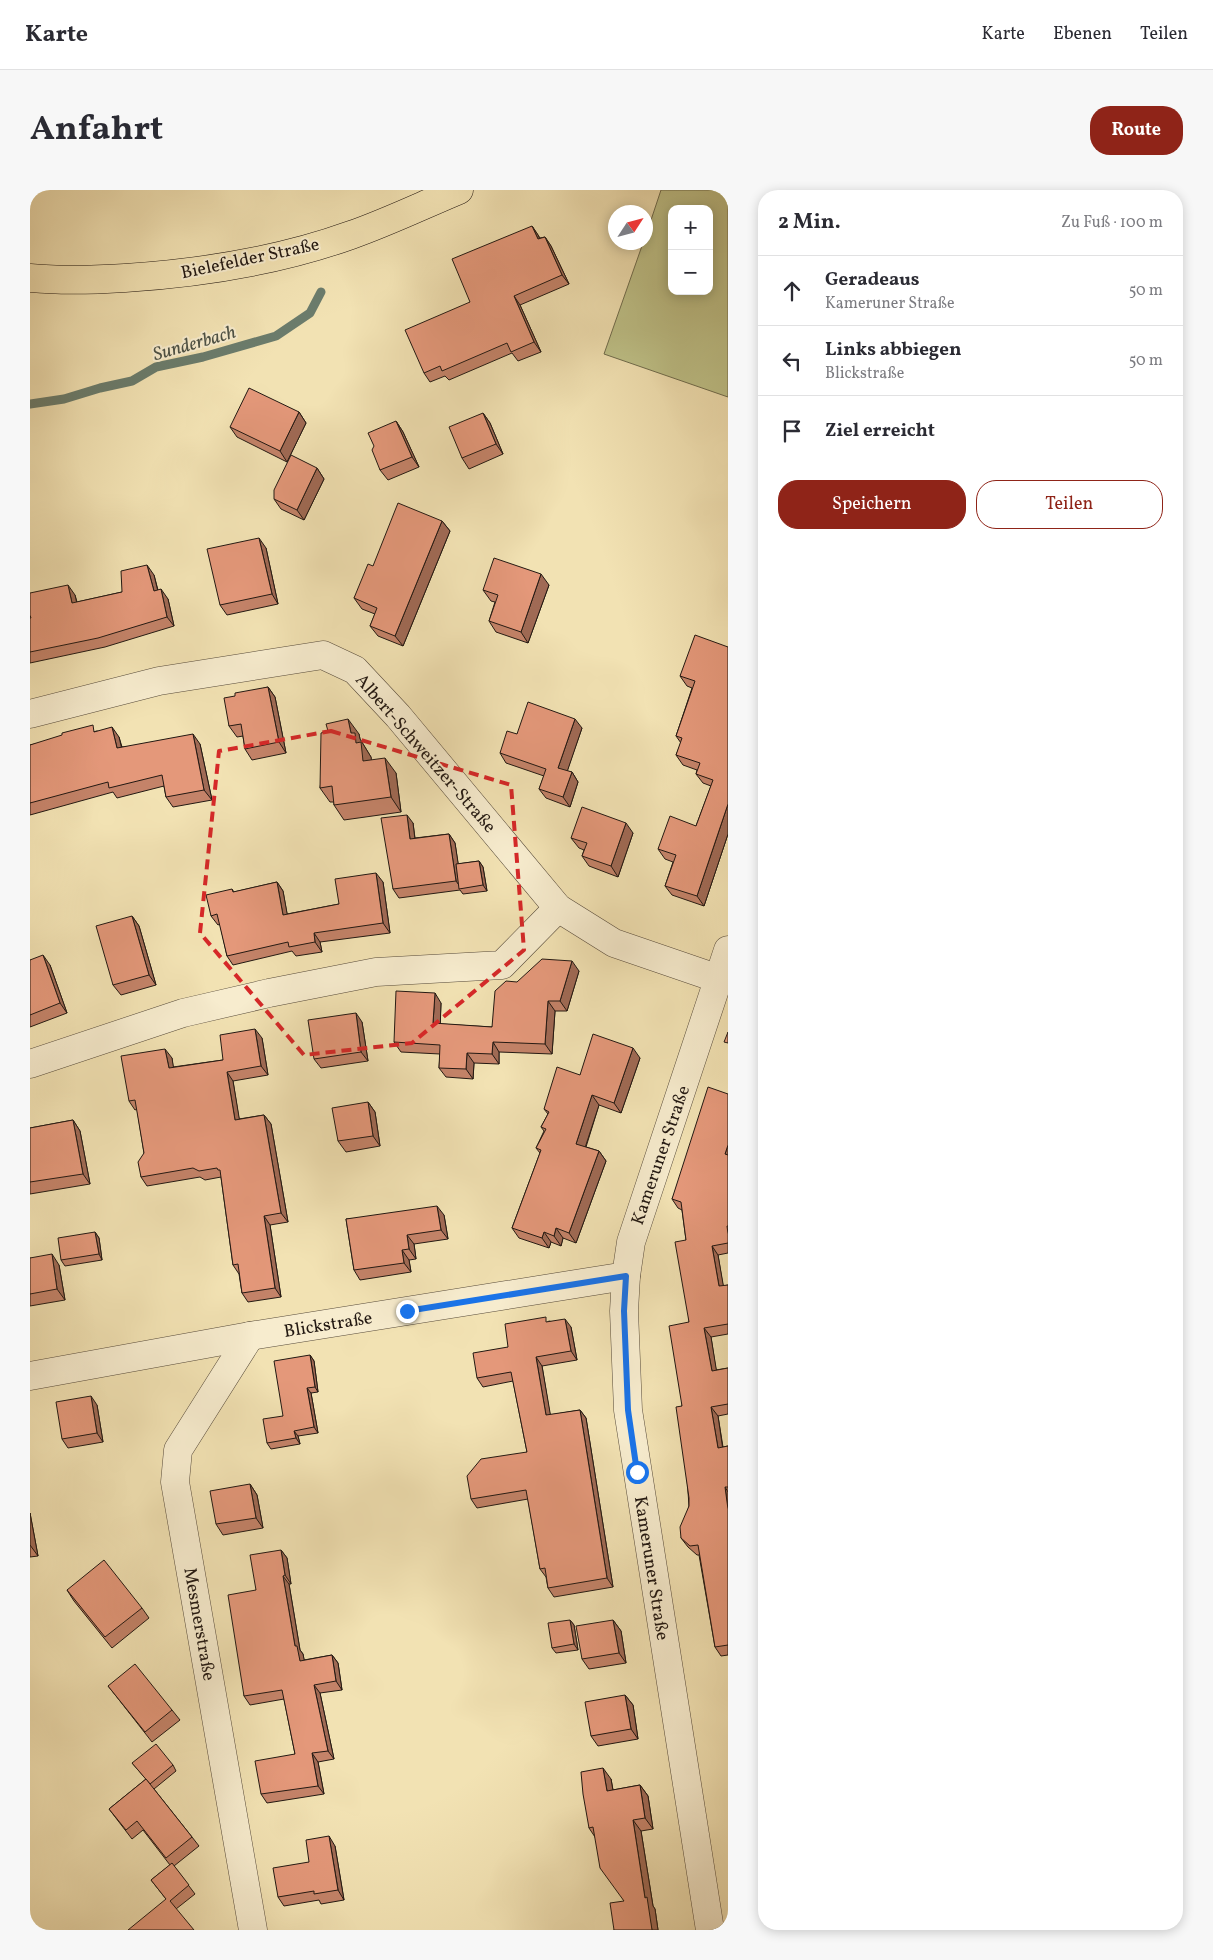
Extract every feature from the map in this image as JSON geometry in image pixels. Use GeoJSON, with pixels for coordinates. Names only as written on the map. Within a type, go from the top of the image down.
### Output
{"type":"FeatureCollection","features":[{"type":"Feature","properties":{"kind":"main road","name":"Bielefelder Straße"},"geometry":{"type":"LineString","coordinates":[[30,278],[111,279],[164,275],[231,266],[287,254],[350,236],[459,190]]}},
{"type":"Feature","properties":{"kind":"street","name":"Albert-Schweitzer-Straße"},"geometry":{"type":"LineString","coordinates":[[30,714],[159,681],[323,655],[355,670],[398,716],[558,908],[614,942],[719,979]]}},
{"type":"Feature","properties":{"kind":"street"},"geometry":{"type":"LineString","coordinates":[[30,1064],[183,1013],[269,993],[376,972],[502,965],[558,908]]}},
{"type":"Feature","properties":{"kind":"street","name":"Kameruner Straße"},"geometry":{"type":"LineString","coordinates":[[710,1930],[628,1410],[624,1311],[626,1276],[631,1242],[728,950]]}},
{"type":"Feature","properties":{"kind":"street","name":"Blickstraße"},"geometry":{"type":"LineString","coordinates":[[30,1376],[250,1336],[626,1276]]}},
{"type":"Feature","properties":{"kind":"street","name":"Mesmerstraße"},"geometry":{"type":"LineString","coordinates":[[250,1336],[178,1450],[175,1482],[253,1930]]}},
{"type":"Feature","properties":{"kind":"highlighted area"},"geometry":{"type":"Polygon","coordinates":[[[331,731],[511,785],[524,950],[412,1043],[304,1055],[200,933],[219,751],[331,731]]]}},
{"type":"Feature","properties":{"kind":"green space"},"geometry":{"type":"Polygon","coordinates":[[[661,190],[728,190],[728,397],[604,354],[641,250],[653,250],[653,214],[661,190]]]}},
{"type":"Feature","properties":{"kind":"building"},"geometry":{"type":"Polygon","coordinates":[[[532,226],[538,239],[545,237],[562,275],[514,296],[534,342],[511,352],[507,343],[442,371],[440,366],[424,373],[405,330],[470,302],[452,259],[532,226]]]}},
{"type":"Feature","properties":{"kind":"building"},"geometry":{"type":"Polygon","coordinates":[[[249,388],[299,412],[280,451],[230,427],[249,388]]]}},
{"type":"Feature","properties":{"kind":"building"},"geometry":{"type":"Polygon","coordinates":[[[483,413],[496,444],[462,458],[449,427],[483,413]]]}},
{"type":"Feature","properties":{"kind":"building"},"geometry":{"type":"Polygon","coordinates":[[[396,421],[412,457],[380,470],[372,450],[374,446],[368,433],[396,421]]]}},
{"type":"Feature","properties":{"kind":"building"},"geometry":{"type":"Polygon","coordinates":[[[291,455],[317,468],[297,510],[274,499],[274,490],[291,455]]]}},
{"type":"Feature","properties":{"kind":"building"},"geometry":{"type":"Polygon","coordinates":[[[398,503],[442,521],[395,636],[370,626],[377,608],[354,598],[368,564],[373,566],[398,503]]]}},
{"type":"Feature","properties":{"kind":"building"},"geometry":{"type":"Polygon","coordinates":[[[259,538],[272,594],[220,605],[207,549],[259,538]]]}},
{"type":"Feature","properties":{"kind":"building"},"geometry":{"type":"Polygon","coordinates":[[[494,558],[541,574],[521,632],[489,621],[498,595],[483,590],[494,558]]]}},
{"type":"Feature","properties":{"kind":"building"},"geometry":{"type":"Polygon","coordinates":[[[147,565],[154,591],[161,589],[167,617],[98,638],[30,652],[30,593],[68,585],[72,603],[122,592],[121,571],[147,565]]]}},
{"type":"Feature","properties":{"kind":"building"},"geometry":{"type":"Polygon","coordinates":[[[695,635],[728,647],[728,804],[697,896],[665,886],[676,855],[658,849],[670,816],[696,826],[713,780],[696,774],[700,763],[676,755],[682,738],[676,736],[695,681],[680,676],[695,635]]]}},
{"type":"Feature","properties":{"kind":"building"},"geometry":{"type":"Polygon","coordinates":[[[268,687],[279,742],[245,749],[241,724],[229,726],[224,698],[235,696],[235,693],[268,687]]]}},
{"type":"Feature","properties":{"kind":"building"},"geometry":{"type":"Polygon","coordinates":[[[528,702],[575,719],[558,768],[572,772],[563,797],[539,789],[546,769],[500,753],[507,731],[517,734],[528,702]]]}},
{"type":"Feature","properties":{"kind":"building"},"geometry":{"type":"Polygon","coordinates":[[[348,719],[351,733],[355,733],[356,743],[361,742],[363,761],[385,758],[391,797],[334,805],[332,786],[320,788],[321,733],[328,731],[326,724],[348,719]]]}},
{"type":"Feature","properties":{"kind":"building"},"geometry":{"type":"Polygon","coordinates":[[[93,725],[94,732],[112,727],[117,748],[193,734],[204,790],[166,797],[162,775],[109,788],[108,782],[30,803],[30,745],[62,735],[62,733],[93,725]]]}},
{"type":"Feature","properties":{"kind":"building"},"geometry":{"type":"Polygon","coordinates":[[[582,807],[626,823],[611,866],[582,856],[587,843],[571,838],[582,807]]]}},
{"type":"Feature","properties":{"kind":"building"},"geometry":{"type":"Polygon","coordinates":[[[407,815],[410,839],[449,834],[456,881],[393,889],[381,818],[407,815]]]}},
{"type":"Feature","properties":{"kind":"building"},"geometry":{"type":"Polygon","coordinates":[[[479,861],[483,885],[459,889],[456,864],[479,861]]]}},
{"type":"Feature","properties":{"kind":"building"},"geometry":{"type":"Polygon","coordinates":[[[376,873],[383,923],[314,933],[315,942],[289,947],[288,942],[227,956],[217,914],[211,916],[206,895],[232,889],[233,892],[277,882],[283,915],[339,904],[335,879],[376,873]]]}},
{"type":"Feature","properties":{"kind":"building"},"geometry":{"type":"Polygon","coordinates":[[[132,916],[149,975],[113,985],[96,926],[132,916]]]}},
{"type":"Feature","properties":{"kind":"building"},"geometry":{"type":"Polygon","coordinates":[[[43,955],[60,1003],[30,1015],[30,960],[43,955]]]}},
{"type":"Feature","properties":{"kind":"building"},"geometry":{"type":"Polygon","coordinates":[[[542,959],[572,961],[560,1001],[548,1001],[545,1044],[493,1042],[492,1054],[467,1053],[466,1069],[439,1068],[440,1045],[394,1042],[396,991],[435,993],[433,1023],[492,1027],[495,991],[506,981],[517,982],[542,959]]]}},
{"type":"Feature","properties":{"kind":"building"},"geometry":{"type":"Polygon","coordinates":[[[356,1013],[361,1052],[314,1059],[308,1020],[356,1013]]]}},
{"type":"Feature","properties":{"kind":"building"},"geometry":{"type":"Polygon","coordinates":[[[255,1029],[261,1066],[227,1072],[235,1120],[264,1115],[281,1213],[264,1216],[275,1288],[242,1293],[238,1264],[233,1265],[220,1170],[217,1168],[199,1171],[193,1168],[141,1177],[138,1162],[144,1153],[135,1100],[129,1101],[121,1056],[165,1049],[169,1068],[223,1060],[220,1035],[255,1029]]]}},
{"type":"Feature","properties":{"kind":"building"},"geometry":{"type":"Polygon","coordinates":[[[728,1032],[728,1043],[724,1042],[728,1032]]]}},
{"type":"Feature","properties":{"kind":"building"},"geometry":{"type":"Polygon","coordinates":[[[593,1034],[633,1048],[614,1103],[592,1095],[576,1144],[599,1151],[569,1233],[556,1228],[554,1236],[544,1232],[542,1238],[512,1228],[541,1150],[536,1148],[546,1129],[541,1127],[549,1112],[544,1109],[557,1067],[580,1075],[593,1034]]]}},
{"type":"Feature","properties":{"kind":"building"},"geometry":{"type":"Polygon","coordinates":[[[708,1087],[728,1094],[728,1145],[725,1154],[728,1155],[728,1243],[712,1246],[719,1286],[728,1285],[728,1324],[704,1328],[712,1371],[728,1368],[728,1404],[711,1407],[718,1448],[728,1446],[728,1487],[725,1487],[728,1509],[728,1645],[715,1647],[698,1545],[690,1546],[681,1538],[680,1527],[689,1506],[689,1498],[676,1407],[682,1406],[669,1326],[689,1322],[675,1242],[686,1240],[681,1202],[672,1199],[708,1087]]]}},
{"type":"Feature","properties":{"kind":"building"},"geometry":{"type":"Polygon","coordinates":[[[368,1102],[373,1136],[338,1141],[332,1108],[368,1102]]]}},
{"type":"Feature","properties":{"kind":"building"},"geometry":{"type":"Polygon","coordinates":[[[73,1120],[83,1174],[30,1182],[30,1128],[73,1120]]]}},
{"type":"Feature","properties":{"kind":"building"},"geometry":{"type":"Polygon","coordinates":[[[437,1206],[441,1230],[407,1235],[409,1249],[402,1250],[404,1263],[354,1270],[346,1219],[437,1206]]]}},
{"type":"Feature","properties":{"kind":"building"},"geometry":{"type":"Polygon","coordinates":[[[95,1232],[99,1254],[61,1260],[58,1238],[95,1232]]]}},
{"type":"Feature","properties":{"kind":"building"},"geometry":{"type":"Polygon","coordinates":[[[52,1254],[57,1289],[30,1294],[30,1258],[52,1254]]]}},
{"type":"Feature","properties":{"kind":"building"},"geometry":{"type":"Polygon","coordinates":[[[546,1317],[546,1322],[565,1319],[571,1351],[536,1357],[546,1415],[580,1410],[607,1578],[548,1588],[545,1568],[540,1569],[526,1490],[471,1499],[467,1476],[481,1459],[527,1452],[511,1372],[477,1378],[473,1353],[508,1347],[505,1324],[546,1317]]]}},
{"type":"Feature","properties":{"kind":"building"},"geometry":{"type":"Polygon","coordinates":[[[310,1355],[315,1387],[307,1388],[314,1427],[294,1431],[296,1438],[267,1443],[263,1419],[283,1416],[274,1361],[310,1355]]]}},
{"type":"Feature","properties":{"kind":"building"},"geometry":{"type":"Polygon","coordinates":[[[91,1396],[97,1433],[62,1439],[56,1402],[91,1396]]]}},
{"type":"Feature","properties":{"kind":"building"},"geometry":{"type":"Polygon","coordinates":[[[250,1484],[256,1518],[216,1524],[210,1491],[250,1484]]]}},
{"type":"Feature","properties":{"kind":"building"},"geometry":{"type":"Polygon","coordinates":[[[281,1550],[285,1575],[283,1576],[295,1646],[297,1646],[300,1661],[332,1655],[336,1681],[314,1685],[328,1751],[312,1753],[318,1786],[261,1794],[255,1761],[295,1754],[282,1690],[244,1696],[228,1595],[256,1590],[250,1555],[281,1550]]]}},
{"type":"Feature","properties":{"kind":"building"},"geometry":{"type":"Polygon","coordinates":[[[104,1560],[142,1608],[105,1637],[67,1590],[104,1560]]]}},
{"type":"Feature","properties":{"kind":"building"},"geometry":{"type":"Polygon","coordinates":[[[570,1620],[574,1644],[552,1648],[548,1623],[570,1620]]]}},
{"type":"Feature","properties":{"kind":"building"},"geometry":{"type":"Polygon","coordinates":[[[613,1620],[619,1653],[582,1659],[576,1626],[613,1620]]]}},
{"type":"Feature","properties":{"kind":"building"},"geometry":{"type":"Polygon","coordinates":[[[135,1664],[172,1710],[145,1732],[108,1686],[135,1664]]]}},
{"type":"Feature","properties":{"kind":"building"},"geometry":{"type":"Polygon","coordinates":[[[625,1695],[631,1729],[591,1736],[585,1702],[625,1695]]]}},
{"type":"Feature","properties":{"kind":"building"},"geometry":{"type":"Polygon","coordinates":[[[156,1744],[173,1765],[150,1784],[132,1763],[156,1744]]]}},
{"type":"Feature","properties":{"kind":"building"},"geometry":{"type":"Polygon","coordinates":[[[603,1768],[607,1791],[640,1785],[645,1818],[633,1820],[652,1930],[614,1930],[610,1903],[624,1901],[600,1868],[593,1827],[589,1828],[581,1772],[603,1768]]]}},
{"type":"Feature","properties":{"kind":"building"},"geometry":{"type":"Polygon","coordinates":[[[146,1779],[192,1837],[166,1858],[137,1821],[126,1830],[109,1809],[146,1779]]]}},
{"type":"Feature","properties":{"kind":"building"},"geometry":{"type":"Polygon","coordinates":[[[329,1836],[338,1890],[314,1894],[314,1891],[278,1897],[273,1868],[309,1862],[306,1840],[329,1836]]]}},
{"type":"Feature","properties":{"kind":"building"},"geometry":{"type":"Polygon","coordinates":[[[172,1863],[189,1885],[170,1901],[194,1930],[128,1930],[166,1899],[151,1880],[172,1863]]]}},
{"type":"Feature","properties":{"kind":"waterway","name":"Sunderbach"},"geometry":{"type":"LineString","coordinates":[[30,404],[64,399],[132,381],[156,367],[203,357],[276,336],[310,313],[321,292]]}},
{"type":"Feature","properties":{"kind":"route"},"geometry":{"type":"LineString","coordinates":[[407,1311],[626,1276],[624,1311],[628,1410],[637,1472]]}}]}
